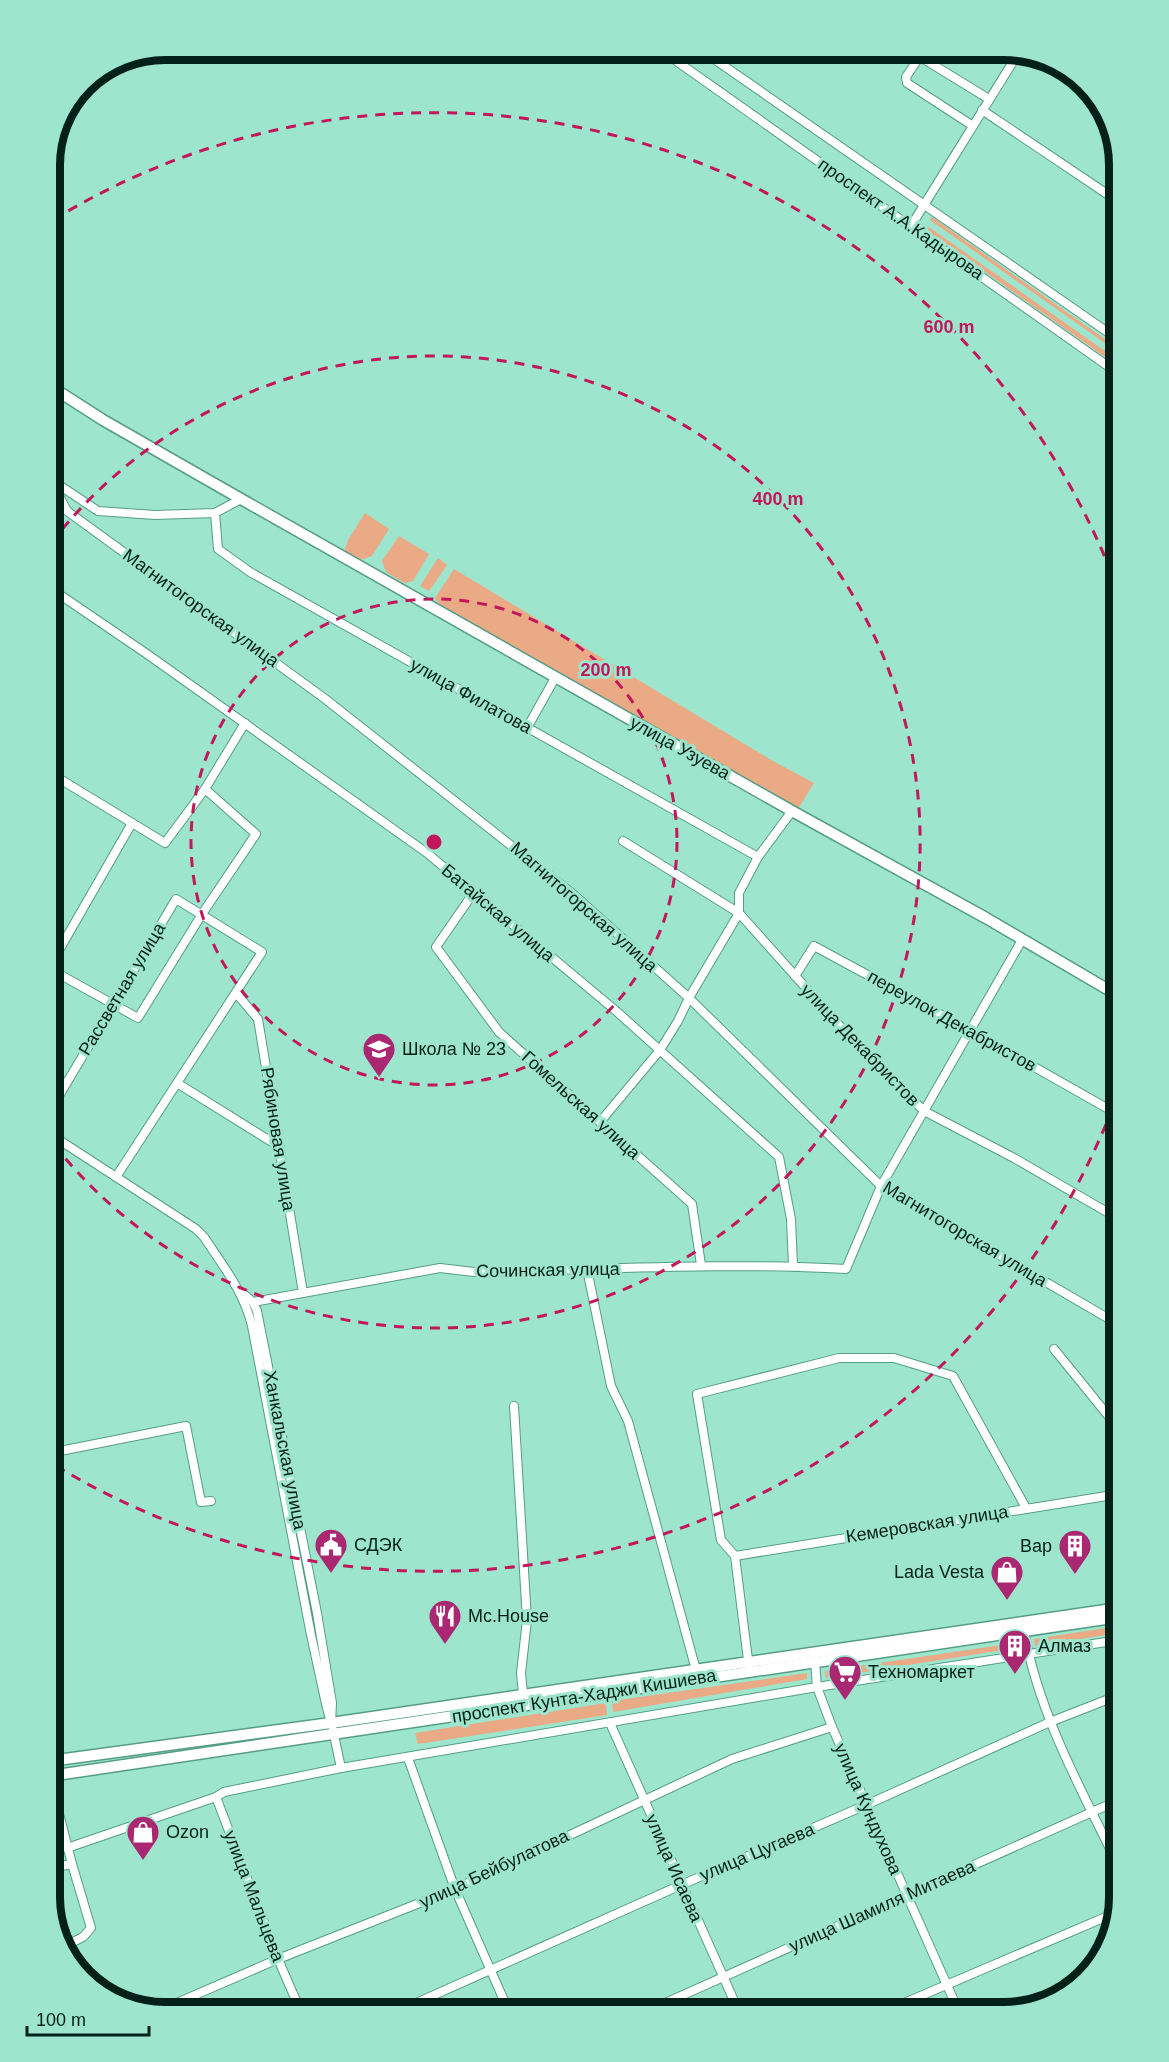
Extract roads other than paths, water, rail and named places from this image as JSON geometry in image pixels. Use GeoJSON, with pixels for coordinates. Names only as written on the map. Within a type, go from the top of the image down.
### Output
{"type":"FeatureCollection","features":[{"type":"Feature","properties":{"kind":"main road","name":"улица Узуева"},"geometry":{"type":"LineString","coordinates":[[60,392],[103,420],[555,678],[986,918],[1109,990]]}},
{"type":"Feature","properties":{"kind":"main road","name":"проспект Кунта-Хаджи Кишиева"},"geometry":{"type":"LineString","coordinates":[[60,1761],[484,1712],[840,1650],[1109,1610]]}},
{"type":"Feature","properties":{"kind":"main road","name":"проспект Кунта-Хаджи Кишиева"},"geometry":{"type":"LineString","coordinates":[[60,1775],[523,1694],[696,1670],[815,1662],[1109,1618]]}},
{"type":"Feature","properties":{"kind":"street","name":"проспект А.А.Кадырова"},"geometry":{"type":"LineString","coordinates":[[676,60],[1109,367]]}},
{"type":"Feature","properties":{"kind":"street"},"geometry":{"type":"LineString","coordinates":[[682,64],[685,60]]}},
{"type":"Feature","properties":{"kind":"street","name":"проспект А.А.Кадырова"},"geometry":{"type":"LineString","coordinates":[[716,60],[1109,332]]}},
{"type":"Feature","properties":{"kind":"street"},"geometry":{"type":"LineString","coordinates":[[917,60],[906,77],[907,84],[973,126]]}},
{"type":"Feature","properties":{"kind":"street"},"geometry":{"type":"LineString","coordinates":[[925,60],[989,99]]}},
{"type":"Feature","properties":{"kind":"street"},"geometry":{"type":"LineString","coordinates":[[911,226],[1014,60]]}},
{"type":"Feature","properties":{"kind":"street"},"geometry":{"type":"LineString","coordinates":[[982,110],[1109,195]]}},
{"type":"Feature","properties":{"kind":"street"},"geometry":{"type":"LineString","coordinates":[[60,486],[98,511],[155,515],[215,513],[241,499]]}},
{"type":"Feature","properties":{"kind":"street","name":"Магнитогорская улица"},"geometry":{"type":"LineString","coordinates":[[60,498],[67,511],[324,698],[574,895],[688,998],[881,1186],[1109,1318]]}},
{"type":"Feature","properties":{"kind":"street","name":"улица Филатова"},"geometry":{"type":"LineString","coordinates":[[215,513],[218,549],[250,572],[758,857]]}},
{"type":"Feature","properties":{"kind":"street","name":"Батайская улица"},"geometry":{"type":"LineString","coordinates":[[60,595],[427,853],[660,1050],[779,1157],[791,1219],[793,1266]]}},
{"type":"Feature","properties":{"kind":"street"},"geometry":{"type":"LineString","coordinates":[[527,728],[555,678]]}},
{"type":"Feature","properties":{"kind":"street"},"geometry":{"type":"LineString","coordinates":[[60,779],[165,843],[205,789],[245,723]]}},
{"type":"Feature","properties":{"kind":"street","name":"Рассветная улица"},"geometry":{"type":"LineString","coordinates":[[112,1004],[138,1018],[202,914],[256,834],[205,789]]}},
{"type":"Feature","properties":{"kind":"street"},"geometry":{"type":"LineString","coordinates":[[600,1122],[660,1050],[678,1021],[688,998],[739,913],[739,893],[758,857],[792,811]]}},
{"type":"Feature","properties":{"kind":"street"},"geometry":{"type":"LineString","coordinates":[[60,950],[132,823]]}},
{"type":"Feature","properties":{"kind":"street","name":"улица Декабристов"},"geometry":{"type":"LineString","coordinates":[[623,841],[739,913],[849,1036],[924,1111],[1014,1158],[1109,1213]]}},
{"type":"Feature","properties":{"kind":"street","name":"Гомельская улица"},"geometry":{"type":"LineString","coordinates":[[474,892],[436,947],[499,1032],[692,1204],[701,1265]]}},
{"type":"Feature","properties":{"kind":"street","name":"Рассветная улица"},"geometry":{"type":"LineString","coordinates":[[60,1094],[176,899],[202,914]]}},
{"type":"Feature","properties":{"kind":"street"},"geometry":{"type":"LineString","coordinates":[[116,1177],[262,952],[202,914]]}},
{"type":"Feature","properties":{"kind":"street"},"geometry":{"type":"LineString","coordinates":[[881,1186],[1022,940]]}},
{"type":"Feature","properties":{"kind":"street","name":"переулок Декабристов"},"geometry":{"type":"LineString","coordinates":[[795,976],[814,946],[1109,1109]]}},
{"type":"Feature","properties":{"kind":"street"},"geometry":{"type":"LineString","coordinates":[[60,974],[112,1004]]}},
{"type":"Feature","properties":{"kind":"street","name":"Рябиновая улица"},"geometry":{"type":"LineString","coordinates":[[236,993],[258,1018],[303,1293]]}},
{"type":"Feature","properties":{"kind":"street"},"geometry":{"type":"LineString","coordinates":[[60,1080],[66,1084]]}},
{"type":"Feature","properties":{"kind":"street"},"geometry":{"type":"LineString","coordinates":[[177,1083],[280,1147]]}},
{"type":"Feature","properties":{"kind":"street","name":"Ханкальская улица"},"geometry":{"type":"LineString","coordinates":[[60,1141],[196,1229],[204,1237],[240,1291],[252,1326],[311,1635],[332,1728]]}},
{"type":"Feature","properties":{"kind":"street","name":"Сочинская улица"},"geometry":{"type":"LineString","coordinates":[[253,1302],[440,1268],[474,1272],[701,1265],[846,1269],[881,1186]]}},
{"type":"Feature","properties":{"kind":"street"},"geometry":{"type":"LineString","coordinates":[[587,1269],[611,1386],[628,1421],[696,1670]]}},
{"type":"Feature","properties":{"kind":"street","name":"Ханкальская улица"},"geometry":{"type":"LineString","coordinates":[[240,1291],[253,1302],[257,1311],[270,1371],[317,1613],[332,1703],[332,1728]]}},
{"type":"Feature","properties":{"kind":"street"},"geometry":{"type":"LineString","coordinates":[[1054,1349],[1109,1417]]}},
{"type":"Feature","properties":{"kind":"street"},"geometry":{"type":"LineString","coordinates":[[749,1667],[735,1556],[722,1540],[697,1394],[839,1358],[894,1358],[953,1376],[1026,1508]]}},
{"type":"Feature","properties":{"kind":"street"},"geometry":{"type":"LineString","coordinates":[[484,1712],[523,1694],[521,1673],[527,1620],[514,1406]]}},
{"type":"Feature","properties":{"kind":"street"},"geometry":{"type":"LineString","coordinates":[[60,1451],[186,1426],[201,1502],[211,1500]]}},
{"type":"Feature","properties":{"kind":"street","name":"Кемеровская улица"},"geometry":{"type":"LineString","coordinates":[[735,1556],[1109,1496]]}},
{"type":"Feature","properties":{"kind":"street"},"geometry":{"type":"LineString","coordinates":[[1046,1619],[1024,1631],[1029,1654],[1050,1722],[1109,1847]]}},
{"type":"Feature","properties":{"kind":"street"},"geometry":{"type":"LineString","coordinates":[[68,1848],[216,1797],[233,1789],[340,1768],[817,1687],[1109,1642]]}},
{"type":"Feature","properties":{"kind":"street"},"geometry":{"type":"LineString","coordinates":[[815,1662],[840,1650]]}},
{"type":"Feature","properties":{"kind":"street","name":"улица Кундухова"},"geometry":{"type":"LineString","coordinates":[[815,1662],[817,1687],[832,1727],[954,2002]]}},
{"type":"Feature","properties":{"kind":"street","name":"улица Цугаева"},"geometry":{"type":"LineString","coordinates":[[418,2002],[1050,1722],[1109,1699]]}},
{"type":"Feature","properties":{"kind":"street","name":"улица Исаева"},"geometry":{"type":"LineString","coordinates":[[610,1723],[734,2002]]}},
{"type":"Feature","properties":{"kind":"street","name":"улица Бейбулатова"},"geometry":{"type":"LineString","coordinates":[[179,2002],[278,1959],[455,1889],[732,1759],[832,1727]]}},
{"type":"Feature","properties":{"kind":"street"},"geometry":{"type":"LineString","coordinates":[[332,1728],[340,1768]]}},
{"type":"Feature","properties":{"kind":"street"},"geometry":{"type":"LineString","coordinates":[[408,1758],[455,1889],[504,2002]]}},
{"type":"Feature","properties":{"kind":"street","name":"улица Мальцева"},"geometry":{"type":"LineString","coordinates":[[216,1797],[297,2002]]}},
{"type":"Feature","properties":{"kind":"street","name":"улица Шамиля Митаева"},"geometry":{"type":"LineString","coordinates":[[668,2002],[1109,1804]]}},
{"type":"Feature","properties":{"kind":"street"},"geometry":{"type":"LineString","coordinates":[[60,1816],[91,1928],[83,1938],[71,1943]]}},
{"type":"Feature","properties":{"kind":"street"},"geometry":{"type":"LineString","coordinates":[[60,1867],[72,1864]]}},
{"type":"Feature","properties":{"kind":"street"},"geometry":{"type":"LineString","coordinates":[[906,2002],[1107,1915]]}},
{"type":"Feature","properties":{"kind":"place","name":"Школа № 23"},"geometry":{"type":"Point","coordinates":[379,1078]}},
{"type":"Feature","properties":{"kind":"place","name":"СДЭК"},"geometry":{"type":"Point","coordinates":[331,1574]}},
{"type":"Feature","properties":{"kind":"place","name":"Вар"},"geometry":{"type":"Point","coordinates":[1075,1575]}},
{"type":"Feature","properties":{"kind":"place","name":"Lada Vesta"},"geometry":{"type":"Point","coordinates":[1007,1601]}},
{"type":"Feature","properties":{"kind":"place","name":"Mc.House"},"geometry":{"type":"Point","coordinates":[445,1645]}},
{"type":"Feature","properties":{"kind":"place","name":"Алмаз"},"geometry":{"type":"Point","coordinates":[1015,1675]}},
{"type":"Feature","properties":{"kind":"place","name":"Техномаркет"},"geometry":{"type":"Point","coordinates":[845,1701]}},
{"type":"Feature","properties":{"kind":"place","name":"Ozon"},"geometry":{"type":"Point","coordinates":[143,1861]}}]}
